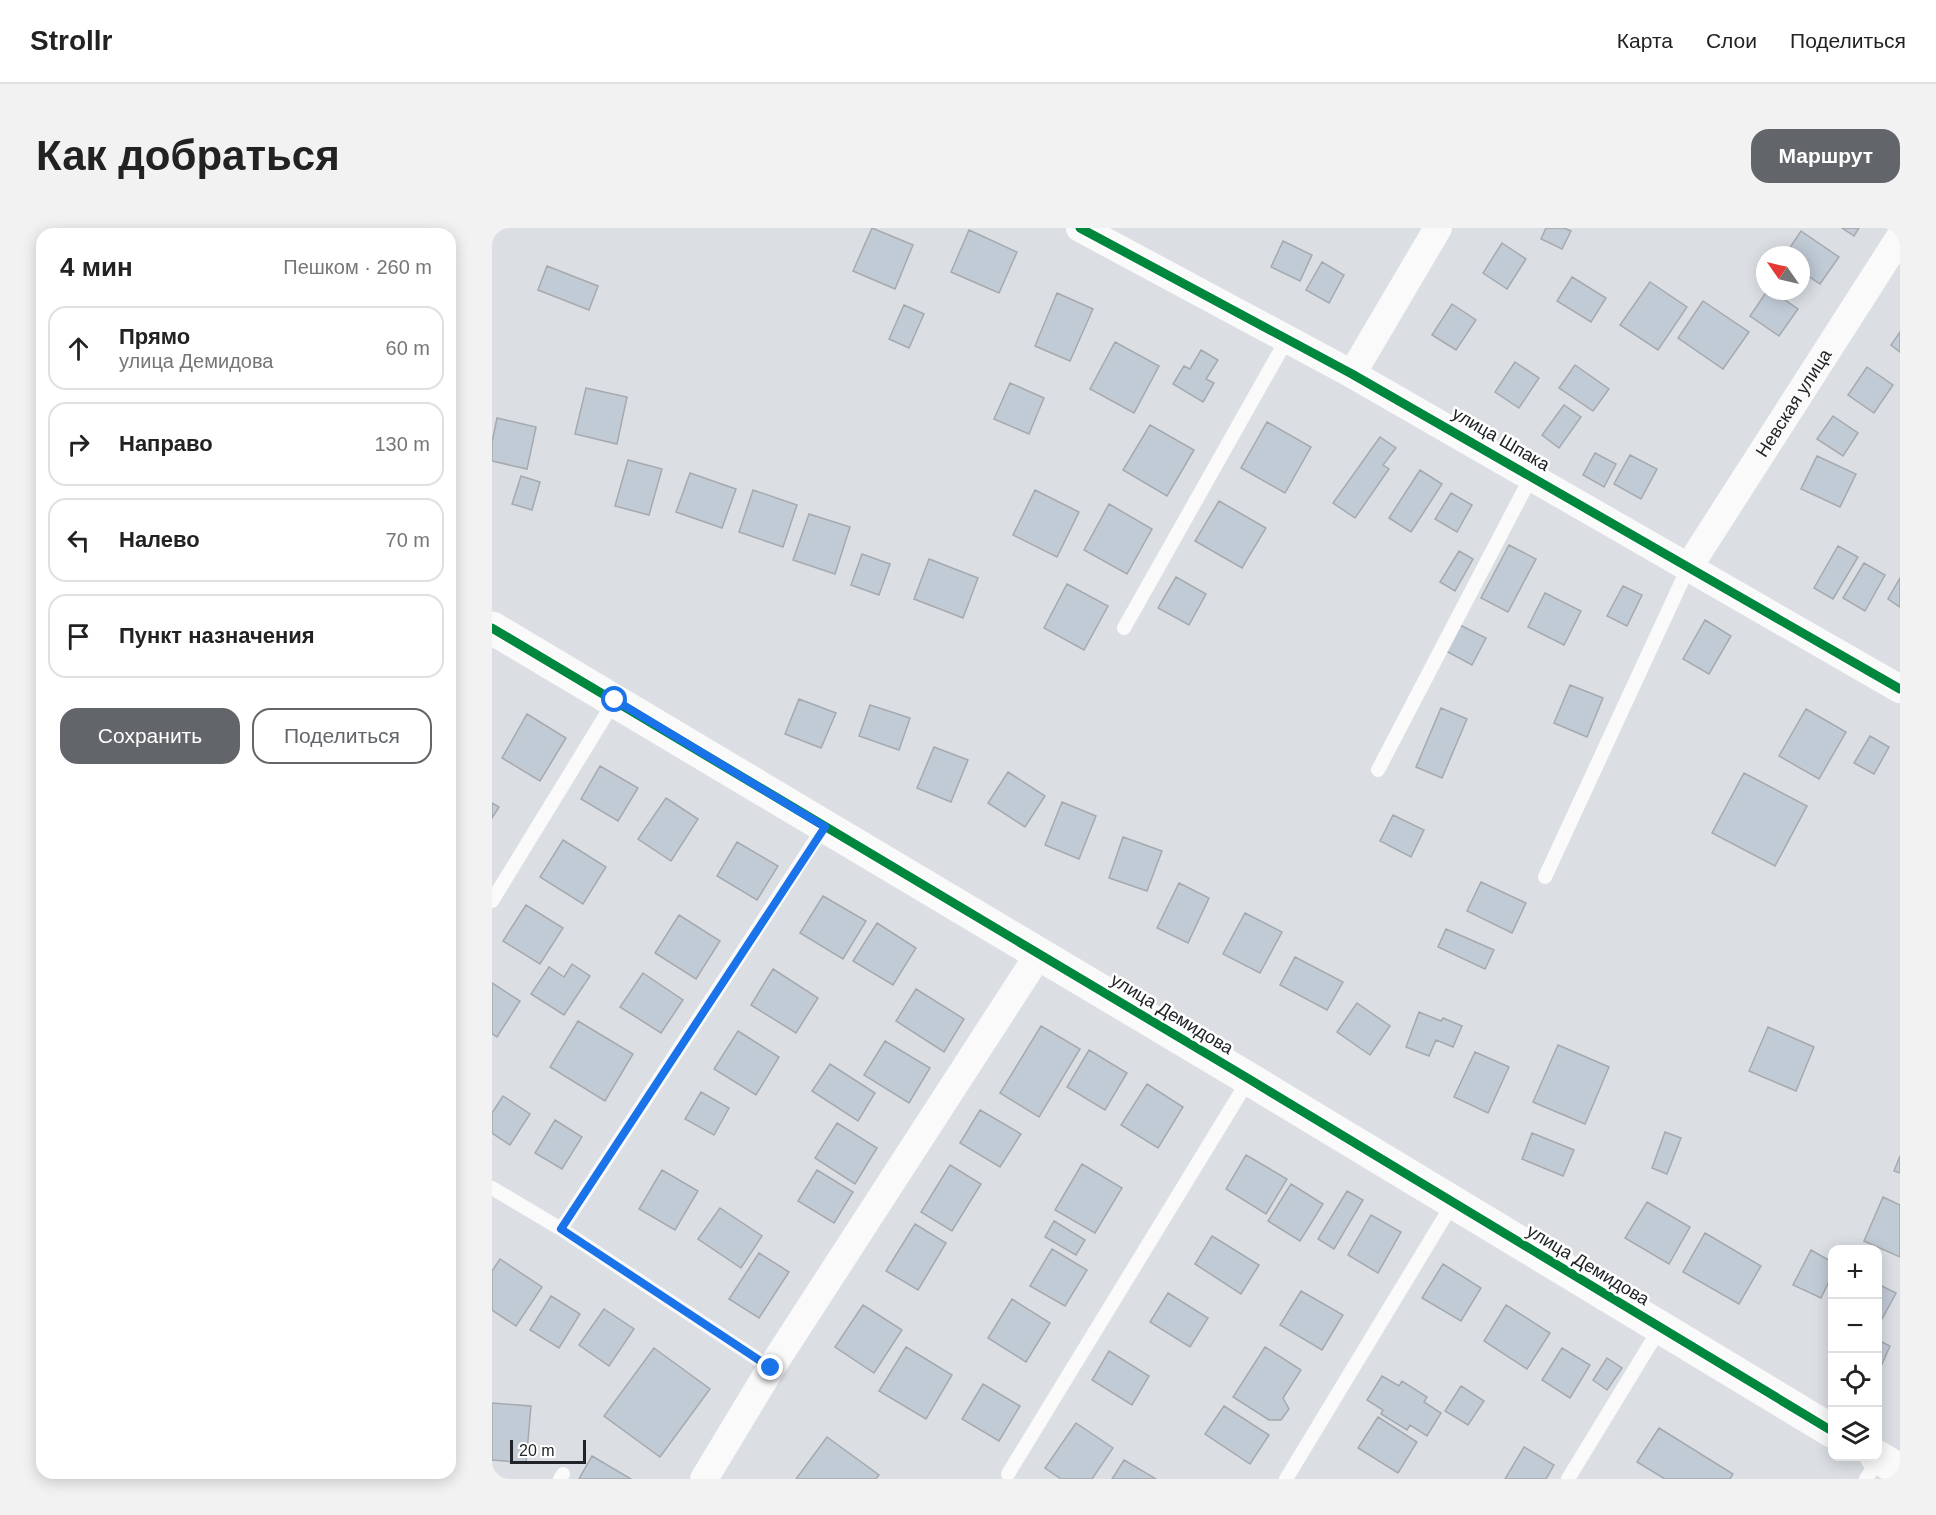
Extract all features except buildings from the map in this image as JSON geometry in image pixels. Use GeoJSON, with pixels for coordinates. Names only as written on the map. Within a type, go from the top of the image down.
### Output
{"type":"FeatureCollection","features":[{"type":"Feature","properties":{"kind":"street","name":"улица Шпака"},"geometry":{"type":"LineString","coordinates":[[1080,228],[1352,374],[1900,689]]}},
{"type":"Feature","properties":{"kind":"street"},"geometry":{"type":"LineString","coordinates":[[1352,374],[1438,228]]}},
{"type":"Feature","properties":{"kind":"street","name":"Невская улица"},"geometry":{"type":"LineString","coordinates":[[1688,568],[1900,237]]}},
{"type":"Feature","properties":{"kind":"street","name":"улица Демидова"},"geometry":{"type":"LineString","coordinates":[[492,628],[1249,1079],[1828,1428]]}},
{"type":"Feature","properties":{"kind":"street"},"geometry":{"type":"LineString","coordinates":[[705,1479],[771,1368],[1039,954]]}},
{"type":"Feature","properties":{"kind":"lane"},"geometry":{"type":"LineString","coordinates":[[1124,628],[1287,339]]}},
{"type":"Feature","properties":{"kind":"lane"},"geometry":{"type":"LineString","coordinates":[[1378,770],[1532,476]]}},
{"type":"Feature","properties":{"kind":"lane"},"geometry":{"type":"LineString","coordinates":[[1545,877],[1688,568]]}},
{"type":"Feature","properties":{"kind":"lane"},"geometry":{"type":"LineString","coordinates":[[492,901],[615,700]]}},
{"type":"Feature","properties":{"kind":"lane"},"geometry":{"type":"LineString","coordinates":[[561,1229],[825,827]]}},
{"type":"Feature","properties":{"kind":"lane"},"geometry":{"type":"LineString","coordinates":[[1008,1474],[1249,1079]]}},
{"type":"Feature","properties":{"kind":"lane"},"geometry":{"type":"LineString","coordinates":[[492,1188],[561,1229],[771,1368]]}},
{"type":"Feature","properties":{"kind":"lane"},"geometry":{"type":"LineString","coordinates":[[1286,1479],[1453,1203]]}},
{"type":"Feature","properties":{"kind":"lane"},"geometry":{"type":"LineString","coordinates":[[1568,1479],[1660,1328]]}},
{"type":"Feature","properties":{"kind":"cycle path"},"geometry":{"type":"LineString","coordinates":[[1080,228],[1352,374],[1900,689]]}},
{"type":"Feature","properties":{"kind":"cycle path"},"geometry":{"type":"LineString","coordinates":[[492,628],[1249,1079],[1828,1429]]}},
{"type":"Feature","properties":{"kind":"route"},"geometry":{"type":"LineString","coordinates":[[615,700],[825,827],[561,1229],[771,1368]]}}]}
